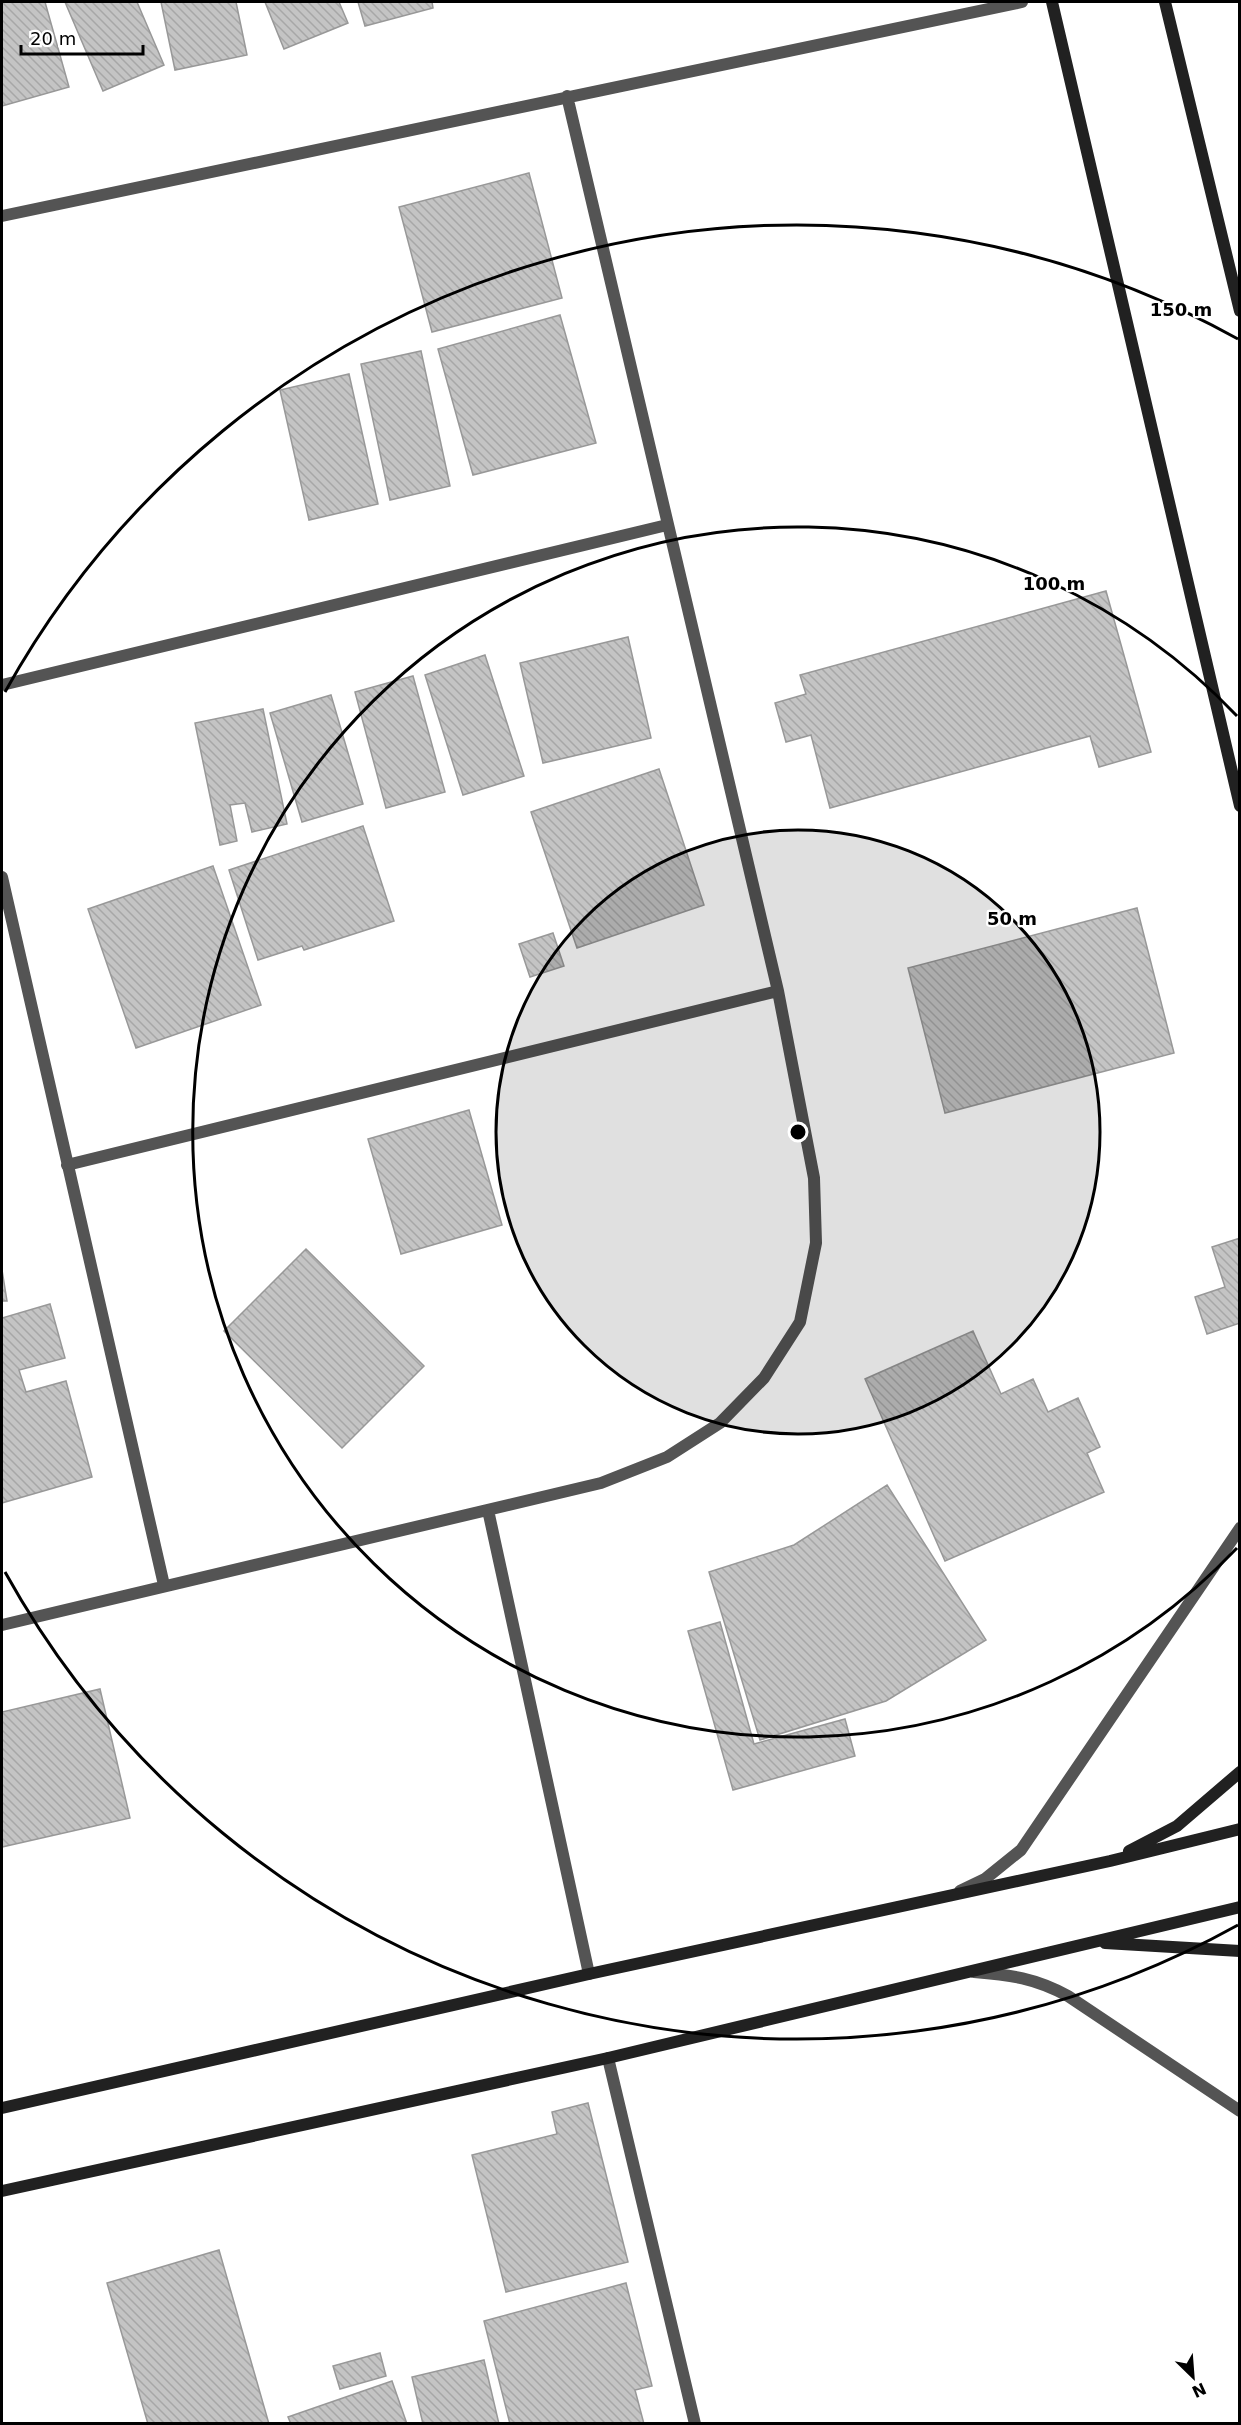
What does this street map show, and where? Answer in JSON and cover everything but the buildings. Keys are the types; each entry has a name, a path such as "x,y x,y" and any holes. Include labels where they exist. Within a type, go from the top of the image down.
{"street":[{"path":"2,216 1022,2"},
{"path":"1052,2 1239,806"},
{"path":"1165,2 1237,291 1239,311"},
{"path":"2,1625 601,1483 668,1457 727,1415 764,1378 800,1322 816,1243 813,1178 778,991 567,96"},
{"path":"2,685 667,525"},
{"path":"2,878 164,1585"},
{"path":"67,1165 778,991"},
{"path":"488,1510 589,1974"},
{"path":"949,1896 985,1879 1021,1850 1239,1528"},
{"path":"1110,1861 1177,1826 1227,1786 1239,1772"},
{"path":"2,2108 589,1974 1110,1861 1239,1829"},
{"path":"2,2191 608,2058 1239,1907"},
{"path":"1089,1942 1239,1951"},
{"path":"967,1971 1014,1975 1041,1982 1068,1995 1239,2111"},
{"path":"608,2058 695,2424"}]}
